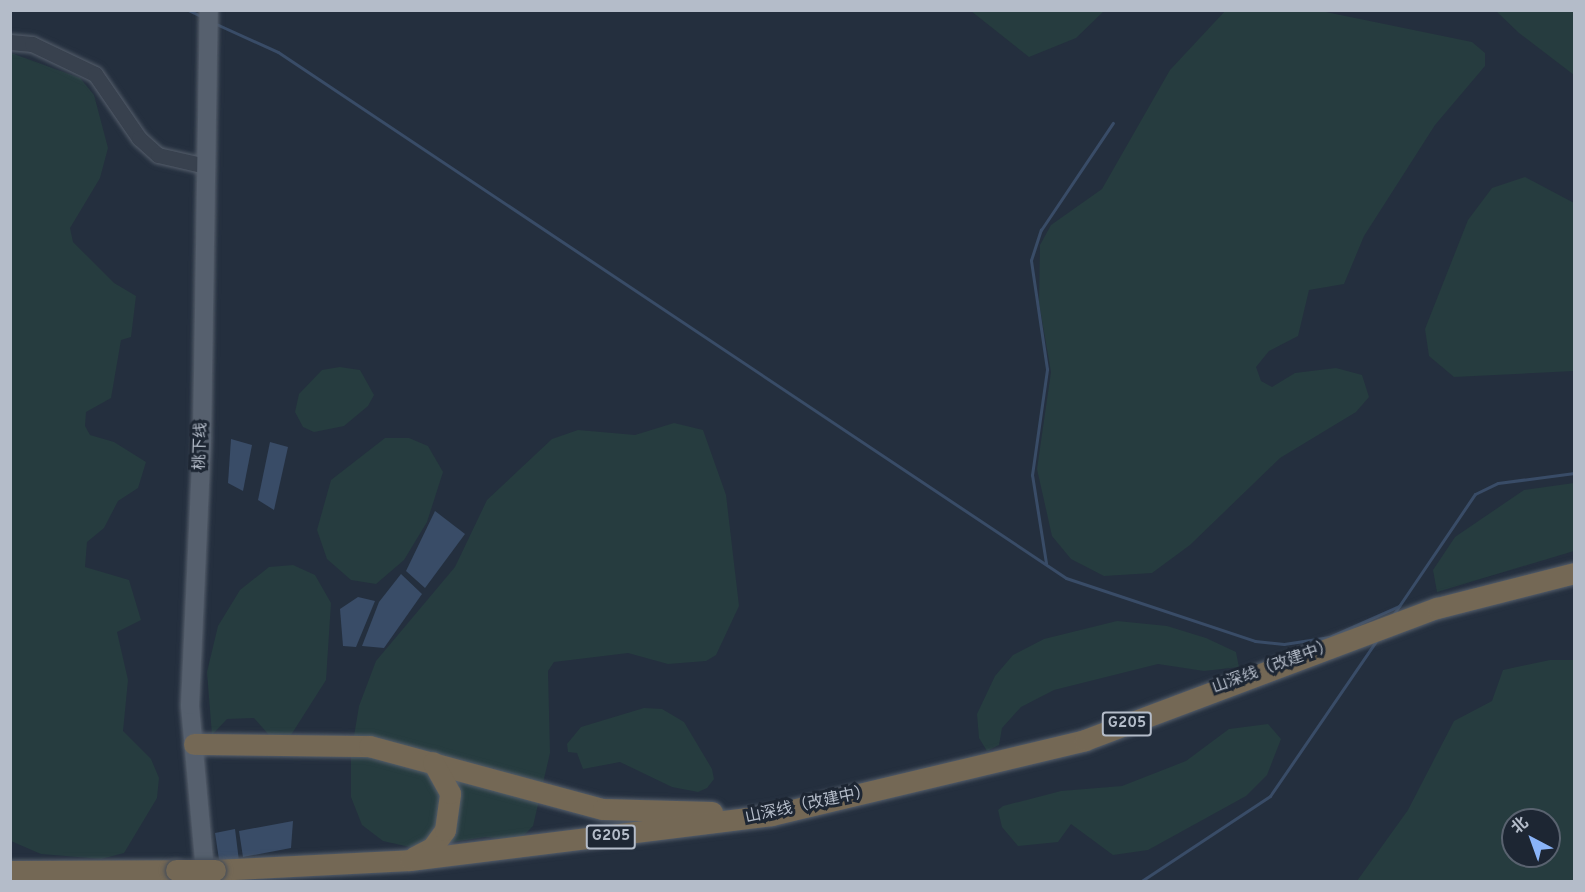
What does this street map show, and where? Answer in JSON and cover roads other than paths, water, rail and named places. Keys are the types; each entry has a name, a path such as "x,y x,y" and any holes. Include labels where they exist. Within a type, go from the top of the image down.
{"highway":[{"name":"山深线（改建中）","path":"10,871 363,864 410,860 661,832 857,795 1085,740 1257,672 1437,608 1575,573"},
{"path":"194,744 369,746 433,762 568,802 639,814 722,812 857,795"},
{"path":"410,860 432,848 445,830 450,793 433,762"}],"main road":[{"name":"桃下线","path":"206,882 190,705 209,10"}],"street":[{"path":"10,42 32,44 95,74 139,138 158,155 206,166"}],"water":[{"path":"231,439 252,445 243,491 228,483"},
{"path":"270,442 288,447 274,510 258,500"},
{"path":"435,511 465,534 425,588 406,571"},
{"path":"401,574 422,594 384,648 362,646 379,602"},
{"path":"358,597 375,601 356,647 343,646 340,609"},
{"path":"293,821 291,848 243,857 239,831"},
{"path":"235,829 239,861 220,866 215,833"}],"waterway":[{"path":"188,10 203,17"},
{"path":"214,23 278,52 1066,578 1255,641 1284,644 1329,637 1399,606"},
{"path":"1046,563 1032,475 1047,369 1031,260 1041,230 1113,123"},
{"path":"1393,615 1475,494 1498,483 1574,473"},
{"path":"1140,882 1270,796 1376,641"}]}
